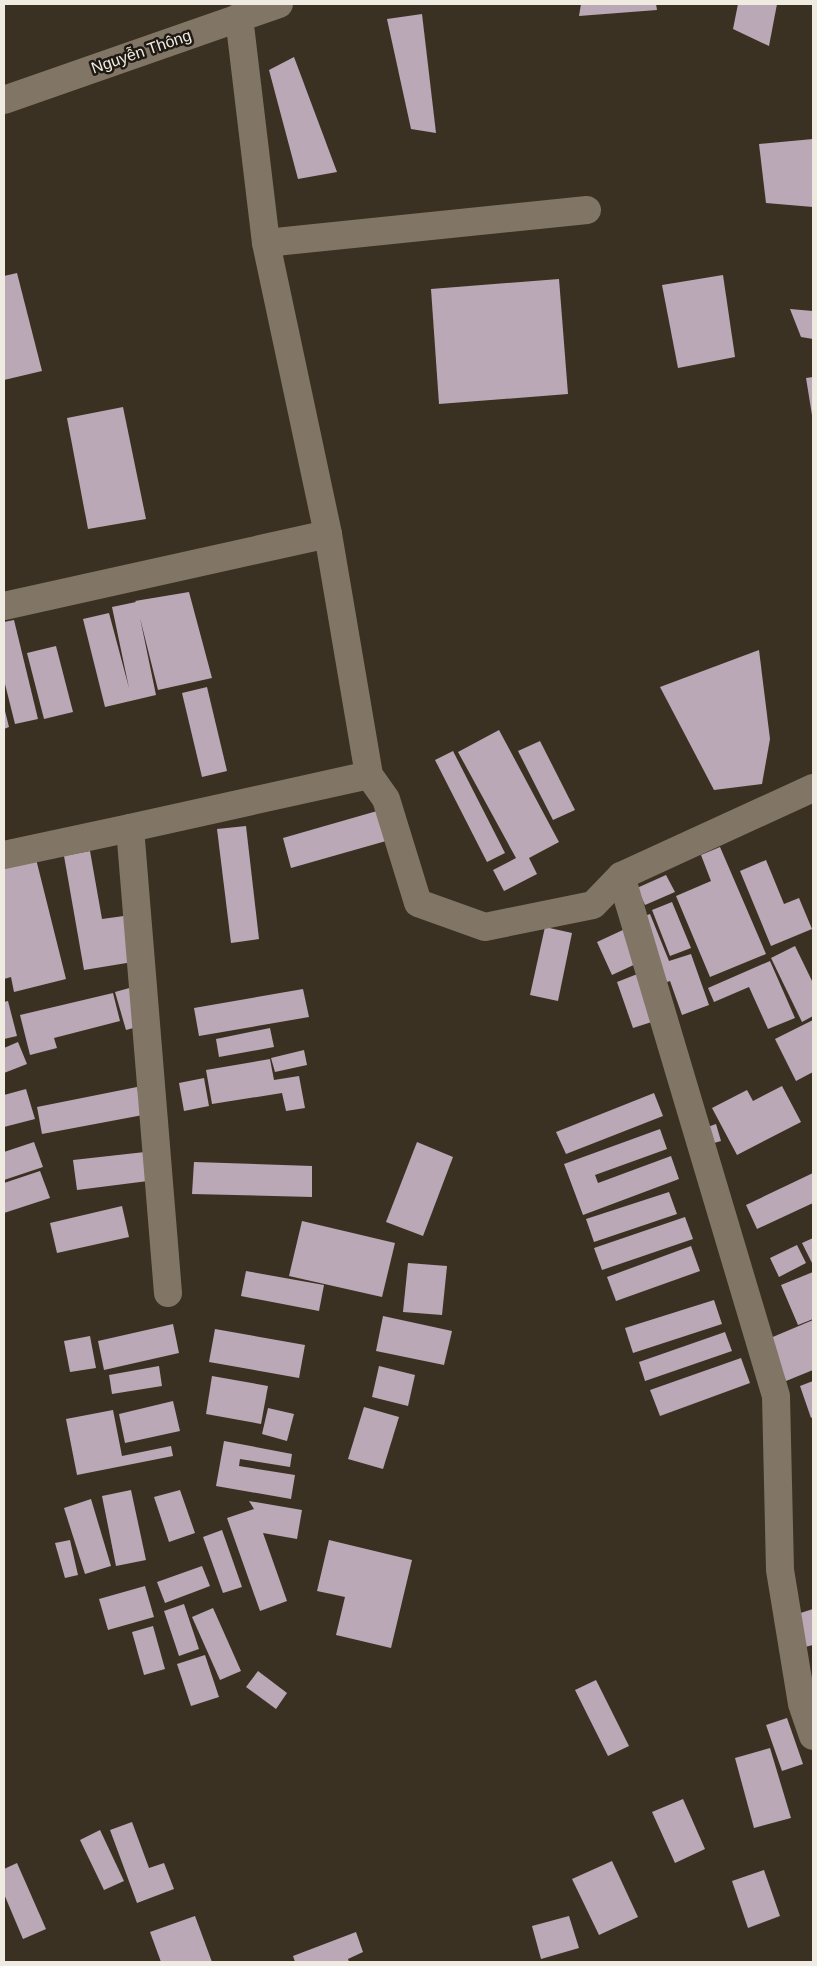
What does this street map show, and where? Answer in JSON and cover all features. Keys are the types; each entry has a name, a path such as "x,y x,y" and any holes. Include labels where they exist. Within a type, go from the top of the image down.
{"street":[{"name":"Nguyễn Thông","path":"4,100 279,4"},
{"path":"239,17 266,243 328,534 369,775 386,799 418,903 486,927 593,905 621,876 813,788"},
{"path":"266,243 587,210"},
{"path":"4,606 328,534"},
{"path":"4,854 369,775"},
{"path":"130,828 168,1293"},
{"path":"621,876 776,1396 780,1570 802,1704 813,1736"}],"building":[{"path":"581,4 656,4 657,10 579,16"},
{"path":"738,4 777,4 769,46 733,29"},
{"path":"422,14 436,133 411,129 387,19"},
{"path":"294,57 337,172 298,179 269,70"},
{"path":"813,139 813,207 766,203 759,144"},
{"path":"17,273 42,371 4,380 4,276"},
{"path":"723,275 735,357 678,368 662,285"},
{"path":"559,279 568,394 439,404 431,289"},
{"path":"790,309 813,311 813,339 801,337"},
{"path":"813,377 813,415 812,415 806,378"},
{"path":"123,407 146,519 88,529 67,418"},
{"path":"189,592 212,678 158,690 140,618 156,695 105,707 83,619 109,613 129,688 112,607"},
{"path":"14,620 38,719 15,724 4,680 4,622"},
{"path":"56,646 73,712 44,719 27,653"},
{"path":"759,650 770,739 762,784 714,790 660,687"},
{"path":"207,687 227,771 202,777 182,693"},
{"path":"4,707 9,727 4,729"},
{"path":"499,730 559,842 529,858 537,874 504,891 493,870 516,858 458,752"},
{"path":"540,741 575,810 553,820 518,751"},
{"path":"453,751 505,853 487,862 435,760"},
{"path":"377,811 386,841 291,868 283,838"},
{"path":"246,826 259,939 231,943 217,829"},
{"path":"720,847 766,954 710,977 676,896 711,881 701,855"},
{"path":"90,851 102,919 131,915 139,961 84,970 64,856"},
{"path":"35,855 66,979 14,992 11,977 4,979 4,862"},
{"path":"766,860 784,904 799,898 812,929 771,946 740,871"},
{"path":"666,875 675,892 645,905 637,888"},
{"path":"672,902 691,948 670,956 652,910"},
{"path":"650,914 669,961 691,954 709,1005 682,1015 670,981 667,982 642,917"},
{"path":"545,927 572,933 558,1001 530,995"},
{"path":"625,929 640,962 612,975 597,942"},
{"path":"795,946 813,983 813,1016 802,1022 771,958"},
{"path":"770,961 795,1018 768,1029 749,987 714,1002 708,988"},
{"path":"640,973 658,1020 633,1028 617,982"},
{"path":"133,987 144,1025 126,1030 115,992"},
{"path":"303,989 309,1017 199,1036 194,1008"},
{"path":"113,993 120,1021 54,1038 57,1048 30,1055 20,1015"},
{"path":"8,1001 17,1036 4,1039 4,1002"},
{"path":"813,1020 813,1072 796,1081 775,1039"},
{"path":"270,1028 274,1047 219,1057 216,1039"},
{"path":"18,1042 27,1064 4,1073 4,1048"},
{"path":"304,1050 307,1065 275,1072 271,1058"},
{"path":"270,1059 274,1080 299,1076 305,1108 286,1111 282,1093 212,1104 206,1070"},
{"path":"204,1078 209,1106 184,1111 179,1083"},
{"path":"782,1086 801,1122 737,1155 712,1108 747,1090 753,1101"},
{"path":"137,1087 143,1115 42,1134 37,1107"},
{"path":"26,1089 35,1119 4,1127 4,1095"},
{"path":"654,1093 663,1116 566,1154 556,1132"},
{"path":"716,1124 721,1141 707,1145 702,1129"},
{"path":"660,1129 667,1149 595,1175 598,1183 671,1156 679,1179 583,1215 564,1164"},
{"path":"34,1142 43,1167 4,1180 4,1152"},
{"path":"417,1142 453,1157 423,1236 386,1222"},
{"path":"145,1152 148,1181 77,1190 73,1160"},
{"path":"194,1162 312,1166 312,1197 192,1194"},
{"path":"40,1171 50,1198 4,1213 4,1183"},
{"path":"813,1173 813,1203 757,1229 746,1205"},
{"path":"669,1192 677,1214 594,1242 586,1219"},
{"path":"122,1206 129,1237 57,1253 50,1223"},
{"path":"685,1217 693,1239 602,1270 594,1248"},
{"path":"302,1221 395,1243 382,1297 289,1276"},
{"path":"813,1238 813,1265 802,1243"},
{"path":"797,1245 806,1263 779,1277 770,1258"},
{"path":"691,1246 700,1271 616,1301 607,1277"},
{"path":"408,1263 447,1266 442,1315 403,1312"},
{"path":"246,1271 324,1285 319,1311 241,1296"},
{"path":"813,1272 813,1319 798,1325 781,1285"},
{"path":"714,1300 722,1324 633,1353 625,1328"},
{"path":"383,1316 452,1331 444,1365 376,1351"},
{"path":"813,1320 813,1370 786,1381 768,1339"},
{"path":"173,1324 179,1353 104,1370 98,1341"},
{"path":"215,1329 305,1345 299,1378 209,1362"},
{"path":"725,1332 732,1351 645,1381 639,1362"},
{"path":"90,1336 96,1368 70,1372 64,1341"},
{"path":"741,1358 750,1383 660,1416 650,1390"},
{"path":"159,1366 162,1386 112,1394 109,1375"},
{"path":"379,1366 415,1375 408,1406 372,1397"},
{"path":"212,1376 268,1386 261,1424 206,1414"},
{"path":"813,1381 813,1417 811,1418 800,1386"},
{"path":"173,1401 180,1431 125,1443 119,1414"},
{"path":"364,1407 399,1417 383,1469 348,1459"},
{"path":"268,1408 294,1414 287,1441 262,1434"},
{"path":"113,1410 122,1456 171,1446 173,1456 77,1475 66,1419"},
{"path":"224,1441 292,1454 290,1467 240,1459 239,1466 295,1475 291,1499 216,1486"},
{"path":"131,1490 146,1560 116,1566 102,1496"},
{"path":"180,1490 195,1533 169,1542 154,1497"},
{"path":"91,1499 111,1566 85,1574 64,1508"},
{"path":"249,1501 302,1510 297,1539 263,1533 287,1601 260,1611 227,1518 254,1509"},
{"path":"222,1530 242,1587 223,1593 203,1537"},
{"path":"70,1540 78,1575 65,1578 55,1543"},
{"path":"329,1540 412,1560 391,1648 336,1635 345,1597 317,1591"},
{"path":"202,1566 210,1586 165,1603 157,1582"},
{"path":"145,1586 154,1617 108,1630 99,1599"},
{"path":"184,1604 199,1649 179,1656 164,1611"},
{"path":"213,1608 241,1671 220,1680 192,1617"},
{"path":"813,1609 813,1645 801,1648 791,1616"},
{"path":"153,1626 165,1669 144,1675 132,1632"},
{"path":"205,1655 219,1697 191,1706 177,1664"},
{"path":"258,1671 287,1693 276,1709 246,1687"},
{"path":"596,1680 629,1746 608,1756 575,1690"},
{"path":"787,1718 803,1764 782,1771 766,1725"},
{"path":"770,1748 791,1818 754,1828 735,1758"},
{"path":"683,1799 705,1849 675,1863 652,1812"},
{"path":"132,1822 149,1868 164,1863 174,1889 137,1903 110,1830"},
{"path":"100,1830 124,1881 104,1890 80,1840"},
{"path":"612,1861 638,1917 599,1935 572,1879"},
{"path":"17,1863 46,1929 23,1939 4,1894 4,1869"},
{"path":"764,1870 780,1916 748,1928 732,1881"},
{"path":"195,1916 212,1962 161,1962 150,1932"},
{"path":"569,1916 579,1948 541,1959 532,1926"},
{"path":"356,1932 363,1952 348,1959 349,1962 295,1962 293,1956"}]}
